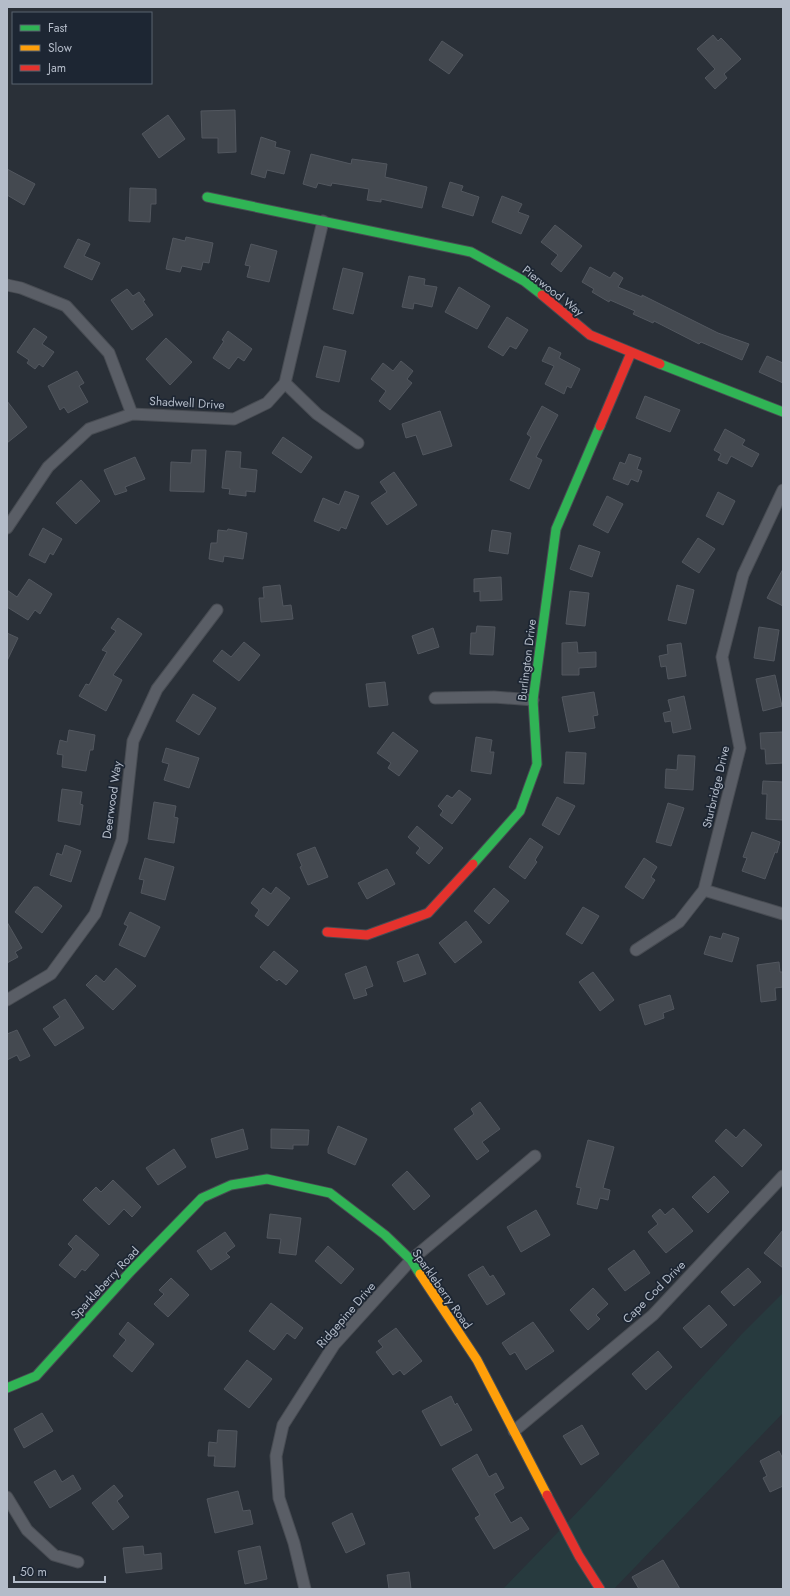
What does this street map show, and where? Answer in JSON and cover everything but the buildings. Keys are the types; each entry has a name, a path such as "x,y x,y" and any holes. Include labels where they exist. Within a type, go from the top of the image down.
{"street":[{"name":"Pierwood Way","path":"207,197 471,252 524,281 590,335 631,353 783,412"},
{"name":"Shadwell Drive","path":"7,528 48,467 89,429 132,414 234,419 267,403 285,383 323,221"},
{"path":"7,285 21,288 66,306 109,352 132,414"},
{"name":"Burlington Drive","path":"326,932 367,934 428,913 520,811 537,764 533,700 556,529 631,353"},
{"path":"285,383 317,414 358,443"},
{"name":"Sturbridge Drive","path":"636,950 679,922 704,890 740,748 722,657 743,575 783,490"},
{"name":"Deerwood Way","path":"7,1000 51,974 95,914 122,840 133,740 157,689 217,610"},
{"path":"435,698 494,697 533,700"},
{"path":"704,890 783,914"},
{"name":"Ridgepine Drive","path":"305,1589 294,1543 279,1498 276,1456 283,1425 334,1345 411,1260 536,1156"},
{"name":"Cape Cod Drive","path":"514,1431 653,1315 783,1176"},
{"name":"Sparkleberry Road","path":"7,1388 36,1376 130,1272 202,1198 231,1185 267,1179 330,1193 385,1235 411,1260 477,1360 579,1556 600,1589"},
{"path":"7,1497 27,1530 54,1555 78,1562"}],"green space":[{"path":"783,1293 783,1413 614,1589 503,1589 589,1500 741,1335"}],"traffic: fast":[{"path":"207,197 471,252 524,281 542,295"},
{"path":"660,364 783,412"},
{"path":"473,864 520,811 537,764 533,700 556,529 600,426"},
{"path":"7,1388 36,1376 130,1272 202,1198 231,1185 267,1179 330,1193 385,1235 411,1260 420,1274"}],"traffic: slow":[{"path":"420,1274 477,1360 547,1495"}],"traffic: jam":[{"path":"542,295 590,335 660,364"},
{"path":"600,426 631,353"},
{"path":"327,932 367,935 428,913 473,864"},
{"path":"547,1495 579,1556 600,1589"}]}
